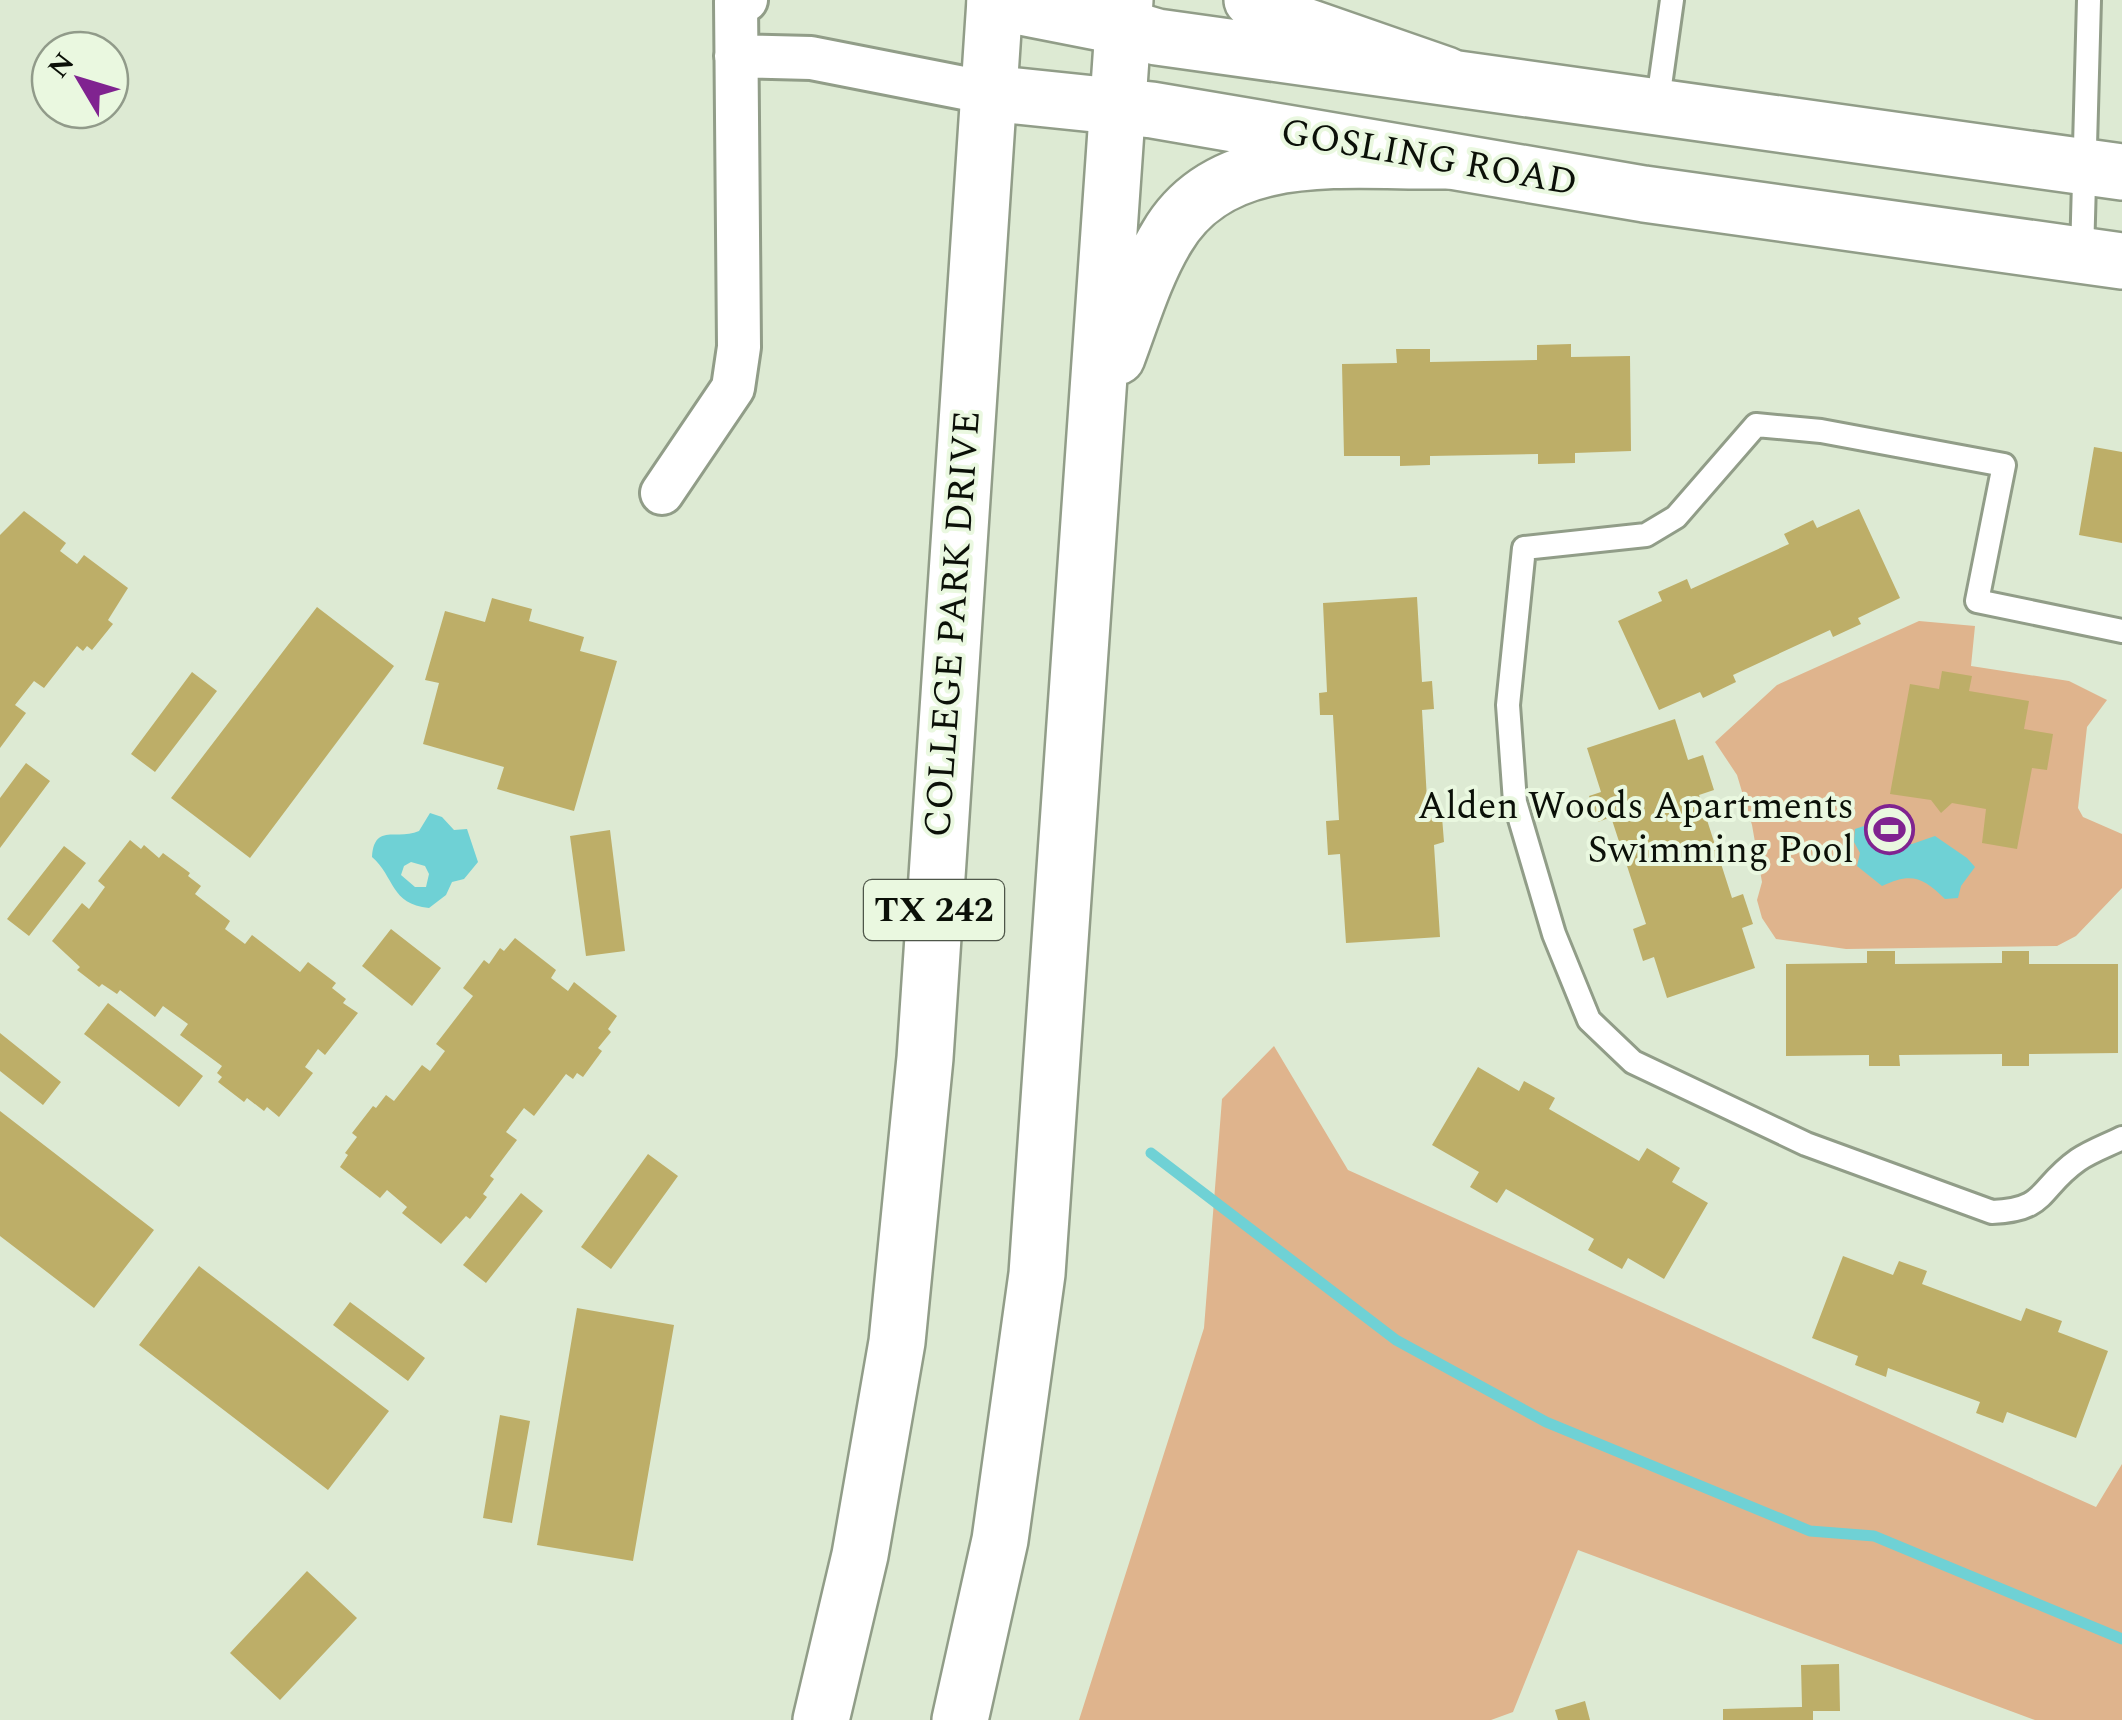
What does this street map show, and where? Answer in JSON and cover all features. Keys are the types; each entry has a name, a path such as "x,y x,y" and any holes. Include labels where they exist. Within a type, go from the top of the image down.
{"main road":[{"path":"1252,0 1282,18 1446,76"},
{"name":"GOSLING ROAD","path":"991,1 1124,14 1157,37 2103,169"},
{"name":"COLLEGE PARK DRIVE","path":"821,1720 860,1555 897,1342 926,1038 989,93 991,1"},
{"path":"960,1720 1000,1540 1036,1274 1124,14"},
{"name":"GOSLING ROAD","path":"989,93 1118,106 1644,194 2102,258"},
{"path":"1097,406 1167,236 1192,204 1234,178 1284,163 1448,162"}],"street":[{"path":"662,493 733,388 739,347 739,1"},
{"name":"GOSLING ROAD","path":"736,56 811,58 989,93"}],"lane":[{"path":"1657,107 1672,0"},
{"path":"2089,0 2103,169 2102,258"},
{"path":"2122,631 1977,602 2004,465 1821,431 1756,425 1676,517 1646,536 1524,548 1508,705 1515,802 1554,934 1589,1020 1633,1062 1806,1144 1992,1212 2019,1211 2042,1200 2055,1179 2081,1158 2122,1138"}],"shaded area":[{"path":"1919,621 1975,626 1971,666 2069,681 2107,700 2087,727 2078,808 2083,817 2122,834 2122,888 2076,936 2057,946 1846,949 1776,939 1762,918 1757,900 1762,882 1752,825 1737,775 1715,742 1777,685"},
{"path":"1274,1046 1348,1170 2096,1507 2122,1464 2122,1720 2035,1720 1578,1550 1513,1712 1491,1720 1079,1720 1204,1328 1222,1099"}],"water":[{"path":"430,813 442,817 454,830 467,829 478,862 464,879 452,882 446,895 429,908 400,895 372,857 382,836 419,831","holes":["411,862 425,866 429,874 426,887 415,887 401,875 404,866"]},
{"path":"1867,825 1895,841 1912,844 1935,836 1967,858 1975,867 1961,886 1958,898 1945,899 1916,879 1901,879 1882,886 1857,866 1860,853 1854,842 1855,829"}],"building":[{"path":"1571,344 1571,357 1630,356 1631,451 1575,453 1575,463 1538,464 1538,454 1430,456 1430,465 1400,466 1400,456 1344,456 1342,364 1397,363 1396,349 1430,349 1430,362 1537,360 1537,345"},
{"path":"2094,447 2122,452 2122,543 2079,535"},
{"path":"1859,509 1900,598 1858,618 1861,624 1833,637 1830,630 1733,675 1736,682 1703,698 1700,692 1659,710 1618,621 1662,601 1658,592 1687,579 1691,589 1789,544 1784,534 1813,520 1817,528"},
{"path":"24,511 66,543 60,551 77,564 84,555 128,588 108,620 113,624 92,650 87,646 83,651 77,646 44,688 34,681 15,705 26,713 0,748 0,535"},
{"path":"1417,597 1422,682 1432,681 1434,709 1422,710 1428,818 1442,817 1444,842 1434,845 1440,937 1346,943 1340,854 1328,855 1326,821 1339,820 1333,715 1320,715 1319,693 1327,692 1323,603"},
{"path":"492,598 532,609 529,621 584,637 580,651 617,661 574,811 497,789 504,767 423,744 439,683 425,680 445,611 485,622"},
{"path":"317,607 394,666 250,858 171,798"},
{"path":"1942,671 1972,676 1969,691 2029,701 2024,729 2053,734 2047,770 2032,768 2017,849 1982,843 1986,809 1952,803 1941,813 1931,800 1890,794 1910,684 1939,689"},
{"path":"192,672 217,691 155,772 131,754"},
{"path":"1675,719 1688,760 1703,755 1714,790 1699,795 1732,898 1743,894 1753,924 1742,928 1755,968 1667,998 1654,957 1643,961 1633,929 1646,924 1611,817 1598,822 1589,796 1601,792 1587,748"},
{"path":"26,763 50,781 0,848 0,798"},
{"path":"610,830 625,951 586,956 570,836"},
{"path":"130,840 141,849 144,845 159,858 163,853 190,873 188,876 201,886 195,894 230,921 225,929 245,944 252,935 300,972 308,962 336,983 332,988 346,999 343,1003 358,1013 325,1055 318,1049 305,1067 313,1073 279,1117 247,1098 244,1102 218,1082 222,1077 217,1073 222,1066 180,1035 188,1024 163,1006 155,1017 120,990 117,994 102,984 99,987 77,970 80,967 52,941 82,903 89,909 105,887 98,881"},
{"path":"64,846 86,863 29,936 7,919"},
{"path":"391,929 441,968 412,1006 362,966"},
{"path":"515,938 556,970 551,978 568,991 574,982 617,1016 608,1029 611,1032 598,1048 602,1051 583,1077 577,1073 573,1079 566,1074 534,1116 524,1108 506,1132 517,1140 490,1176 494,1179 483,1194 487,1197 470,1219 466,1216 441,1244 402,1213 407,1207 387,1190 380,1198 340,1167 357,1137 352,1133 373,1106 376,1108 386,1095 394,1101 422,1065 430,1071 445,1051 436,1044 473,996 463,988 484,960 489,964 500,948 504,951"},
{"path":"1867,951 1895,951 1895,964 2002,963 2002,951 2029,951 2029,964 2118,964 2118,1053 2029,1054 2029,1066 2002,1066 2002,1054 1899,1055 1900,1066 1869,1066 1869,1055 1786,1056 1786,964 1867,963"},
{"path":"108,1003 203,1076 179,1107 84,1034"},
{"path":"0,1033 61,1082 43,1105 0,1071"},
{"path":"1478,1067 1519,1091 1524,1081 1555,1098 1549,1109 1639,1161 1647,1148 1680,1168 1672,1182 1708,1203 1664,1279 1628,1258 1622,1269 1588,1250 1594,1239 1506,1189 1497,1203 1470,1187 1479,1172 1432,1145"},
{"path":"0,1111 154,1230 94,1308 0,1236"},
{"path":"648,1154 678,1176 611,1269 581,1247"},
{"path":"521,1193 543,1211 486,1283 463,1265"},
{"path":"1843,1256 1893,1275 1899,1261 1927,1271 1922,1284 2021,1321 2026,1308 2062,1321 2058,1332 2108,1351 2076,1438 2007,1412 2003,1423 1976,1413 1980,1402 1888,1368 1886,1377 1855,1365 1858,1356 1812,1338"},
{"path":"199,1266 389,1411 328,1490 139,1345"},
{"path":"350,1302 425,1358 408,1381 333,1325"},
{"path":"577,1308 674,1325 633,1561 537,1545"},
{"path":"500,1415 530,1421 512,1523 483,1518"},
{"path":"307,1571 357,1618 280,1700 230,1653"},
{"path":"1839,1664 1840,1711 1813,1711 1813,1720 1723,1720 1723,1709 1802,1707 1801,1665"},
{"path":"1585,1701 1590,1720 1558,1720 1555,1710"}],"waterway":[{"path":"1151,1153 1396,1340 1546,1422 1810,1531 1874,1536 2122,1639"}],"place":[{"name":"Alden Woods Apartments Swimming Pool","path":"1889,829"}]}
